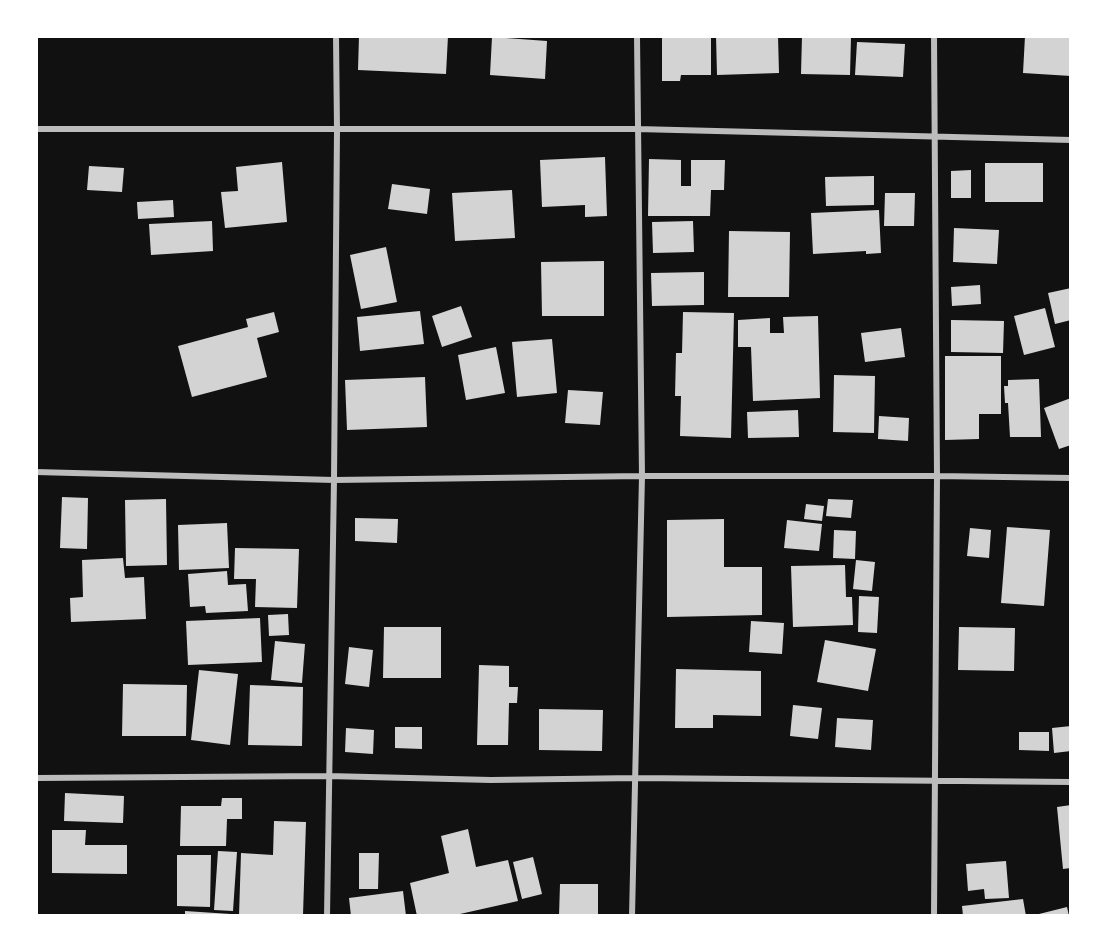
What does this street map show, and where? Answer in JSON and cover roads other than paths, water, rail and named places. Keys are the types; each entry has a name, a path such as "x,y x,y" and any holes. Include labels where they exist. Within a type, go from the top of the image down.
{"street":[{"path":"327,916 334,480 336,36"},
{"path":"633,916 642,476 637,36"},
{"path":"934,36 937,476 934,916"},
{"path":"36,129 637,129 1071,140"},
{"path":"36,472 334,480 642,476 1071,478"},
{"path":"36,778 328,776 491,780 636,778 1071,782"}]}
